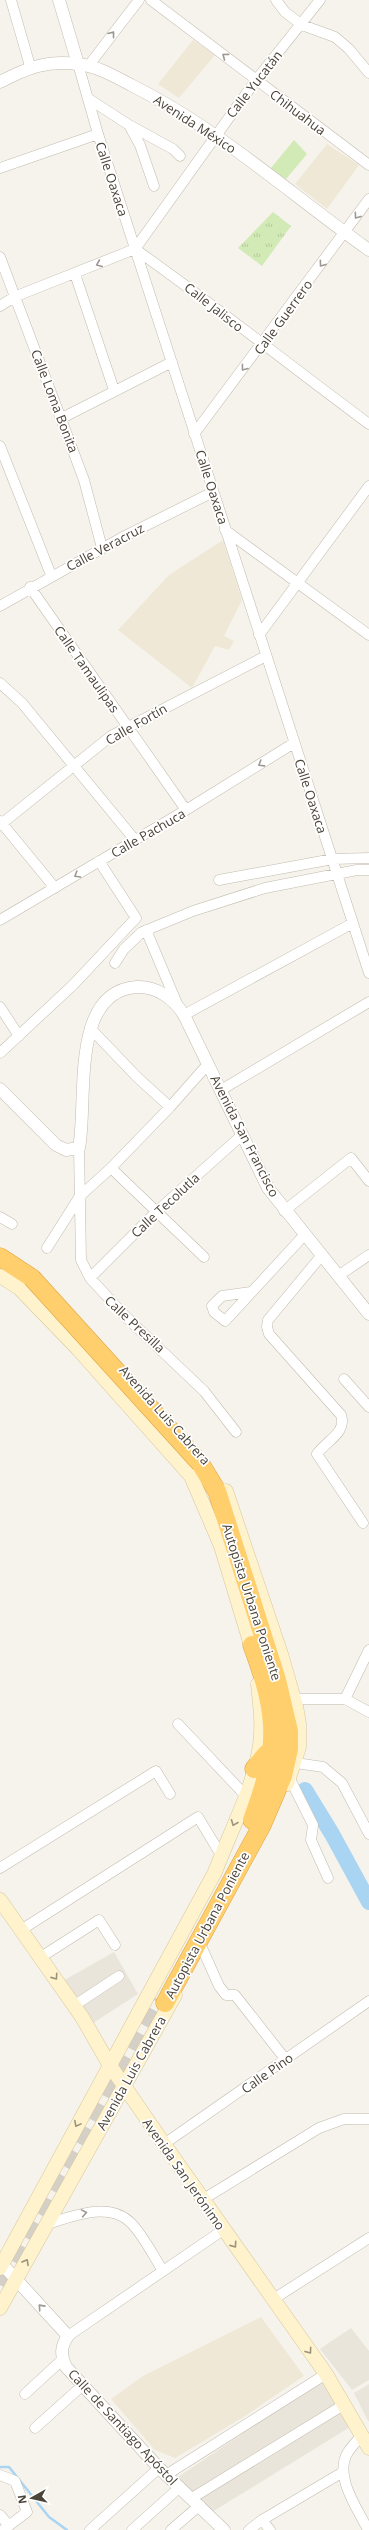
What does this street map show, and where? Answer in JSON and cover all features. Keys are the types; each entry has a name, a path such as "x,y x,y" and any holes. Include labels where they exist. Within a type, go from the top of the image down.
{"highway":[{"name":"Autopista Urbana Poniente","path":"0,1257 32,1278 196,1467 209,1495 219,1511 283,1701 289,1743 287,1778 262,1825 160,2001 251,1822 267,1794 276,1772 280,1736 270,1682 219,1511"},
{"name":"Autopista Urbana Poniente","path":"0,1270 24,1286 42,1303 196,1467"},
{"path":"219,1511 237,1531 261,1607 271,1623"},
{"path":"219,1511 221,1546"},
{"path":"252,1645 266,1684 274,1733 269,1768 253,1795"},
{"path":"251,1822 253,1795 266,1754 266,1722 262,1688 256,1670"},
{"path":"287,1778 299,1724"},
{"path":"254,1769 266,1754"}],"main road":[{"name":"Avenida Luis Cabrera","path":"0,1253 10,1257 31,1271 58,1297 203,1455 224,1486 237,1531"},
{"name":"Avenida Luis Cabrera","path":"0,1276 19,1288 44,1314 185,1466 197,1485 221,1546 252,1645 262,1724 260,1745 254,1769 253,1795 221,1855 215,1872 1,2265"},
{"path":"44,1314 53,1307 58,1297"},
{"name":"Avenida Luis Cabrera","path":"0,2308 248,1865 287,1778 296,1763 299,1747 299,1724 294,1699 271,1623"},
{"name":"Avenida San Jerónimo","path":"0,1900 74,2006 124,2086 202,2200 326,2374 345,2404 369,2448"},
{"path":"132,2024 141,2032 153,2035"},
{"path":"96,2090 107,2094 114,2104"}],"street":[{"path":"11,0 30,66"},
{"name":"Calle Oaxaca","path":"59,0 83,64 89,99 98,134 294,743 338,873 369,973"},
{"path":"83,64 139,0"},
{"name":"Chihuahua","path":"151,0 369,165"},
{"path":"276,0 285,12 302,25 335,37 349,49 369,73"},
{"name":"Calle Yucatán","path":"135,249 256,80 302,25 320,0"},
{"name":"Avenida México","path":"0,82 30,66 56,62 83,64 164,101 216,135 369,250"},
{"path":"89,99 129,125 173,149 180,156"},
{"path":"129,125 140,145 154,186"},
{"path":"0,168 98,134"},
{"name":"Calle Guerrero","path":"194,434 262,345 369,199"},
{"path":"0,306 14,296 75,274 135,249"},
{"name":"Calle Jalisco","path":"135,249 199,294 262,345 369,424"},
{"name":"Calle Loma Bonita","path":"0,257 62,418 84,480 102,548"},
{"path":"75,274 114,390"},
{"path":"62,418 114,390 172,362"},
{"path":"0,446 51,575"},
{"path":"259,635 369,486"},
{"name":"Calle Veracruz","path":"0,606 51,575 213,492"},
{"path":"225,530 299,582 369,635"},
{"name":"Calle Tamaulipas","path":"30,587 186,810"},
{"name":"Calle Fortín","path":"1,823 127,726 266,656"},
{"path":"0,683 22,703 75,765 135,840"},
{"name":"Calle Pachuca","path":"0,920 186,810 294,743"},
{"path":"1,823 55,888"},
{"path":"219,880 333,859 369,858"},
{"path":"0,1053 73,985 136,918 99,861"},
{"path":"116,963 124,949 146,930 230,898 265,888 338,873 369,870"},
{"path":"181,1011 353,923"},
{"name":"Avenida San Francisco","path":"146,930 181,1011 268,1188 284,1211 305,1234 338,1276 367,1308"},
{"name":"Avenida San Francisco","path":"79,1148 90,1028 103,1002 128,988 146,987 163,993 181,1011"},
{"path":"220,1090 369,1002"},
{"path":"0,1007 19,1036"},
{"path":"90,1028 138,1078 170,1107"},
{"path":"47,1248 80,1196 111,1168 170,1107 208,1064"},
{"path":"0,1090 56,1145 66,1150 79,1148"},
{"name":"Calle Tecolutla","path":"90,1278 156,1212 242,1135"},
{"name":"Calle Presilla","path":"79,1148 81,1260 90,1278 125,1316 204,1390 236,1432"},
{"path":"284,1211 351,1158 369,1181"},
{"path":"111,1168 204,1257"},
{"path":"0,1217 12,1224"},
{"path":"251,1292 305,1234"},
{"path":"322,1255 268,1320 266,1327 269,1334 341,1415 344,1423 341,1430 317,1454 363,1523"},
{"path":"338,1276 369,1255"},
{"path":"344,1379 369,1407"},
{"path":"345,1699 369,1650"},
{"path":"294,1699 345,1699 369,1712"},
{"path":"178,1724 253,1795"},
{"path":"296,1763 323,1767 342,1783 369,1834"},
{"path":"0,1868 156,1771 170,1794"},
{"path":"287,1778 313,1825 311,1840 328,1878"},
{"path":"22,1930 198,1817 221,1855"},
{"path":"41,1957 99,1920 115,1945"},
{"path":"202,1948 219,1986 226,1995 236,1995 286,2060"},
{"path":"74,2006 119,1976"},
{"name":"Calle Pino","path":"164,2144 286,2060 369,2000"},
{"path":"202,2200 319,2128 344,2119 369,2119"},
{"path":"46,2224 85,2212 111,2212 130,2221 163,2271"},
{"path":"1,2265 68,2336 223,2230"},
{"path":"272,2300 369,2238"},
{"name":"Calle de Santiago Apóstol","path":"68,2336 63,2342 63,2359 66,2367 163,2472 224,2530"},
{"path":"25,2394 63,2359"},
{"path":"90,2530 163,2472 326,2374"},
{"path":"36,2428 83,2385"},
{"path":"171,2530 196,2502 345,2404"},
{"path":"362,2435 347,2453 343,2472 348,2488 368,2530"},
{"path":"249,2530 262,2520 343,2472"},
{"path":"0,2475 15,2481 27,2512 6,2528 0,2516"},
{"path":"132,2530 180,2487"},
{"path":"262,2520 270,2530"}],"shaded area":[{"path":"193,40 215,55 179,98 158,84"},
{"path":"327,144 359,165 327,209 295,184"},
{"path":"223,540 242,600 224,636 234,641 229,650 215,646 192,688 118,630 169,575"},
{"path":"114,1952 138,1994 90,2025 61,1982"},
{"path":"261,2317 304,2376 242,2418 175,2458 155,2450 111,2399 143,2376"},
{"path":"351,2328 369,2351 369,2380 352,2390 320,2349"},
{"path":"322,2380 350,2427 212,2512 175,2479"},
{"path":"369,2384 369,2421 368,2421 354,2393"}],"green space":[{"path":"294,140 307,154 286,179 271,168"},
{"path":"273,212 291,226 262,266 238,248"}],"waterway":[{"path":"305,1790 332,1834 369,1902"},
{"path":"0,2467 9,2467 49,2517 67,2530"}],"tunnel":[{"path":"0,2285 155,1998"}]}
